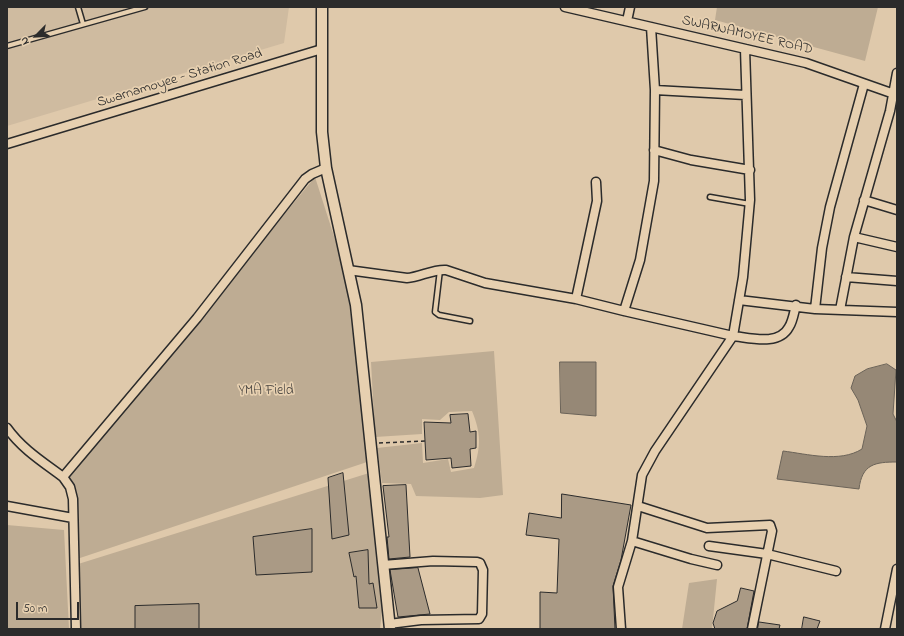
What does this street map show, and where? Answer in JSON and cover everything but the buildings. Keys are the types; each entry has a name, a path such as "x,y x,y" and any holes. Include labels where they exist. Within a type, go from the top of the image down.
{"street":[{"path":"322,7 322,132 326,168 356,305 389,626 479,619 482,607 483,570 480,563 433,561 383,565"},
{"name":"SWARNAMOYEE ROAD","path":"564,7 806,63 895,95"},
{"path":"627,21 630,7"},
{"path":"624,311 640,260 654,181 655,90 651,27"},
{"name":"Swarnamoyee - Station Road","path":"7,144 46,134 322,49"},
{"path":"620,629 618,587 632,541 638,506 639,487 646,466 733,336 743,277 750,204 750,170 745,95 745,49"},
{"path":"840,310 854,237 895,95 897,73"},
{"path":"815,309 822,248 829,214 864,84"},
{"path":"655,90 745,95"},
{"path":"654,150 691,160 750,170"},
{"path":"63,477 197,318 305,179 326,168"},
{"path":"576,299 597,201 596,182"},
{"path":"864,200 897,210"},
{"path":"854,237 897,247"},
{"path":"348,270 407,278 440,270 454,272 485,283 576,299 733,336 762,339 773,339 780,336 790,326 796,306"},
{"path":"846,278 897,281"},
{"path":"739,300 815,309 897,312"},
{"path":"7,428 17,441 63,477 72,493 76,629"},
{"path":"7,506 73,518"},
{"path":"638,506 707,528 770,525 772,531 752,629"},
{"path":"632,541 717,566"},
{"path":"709,546 767,554 836,571"},
{"path":"885,629 897,570"}],"lane":[{"path":"78,7 83,24"},
{"path":"7,46 145,7"},
{"path":"710,197 750,204"},
{"path":"440,270 435,312 439,315 470,321"}],"path":[{"path":"371,444 425,440"}],"shaded area":[{"path":"7,7 289,7 284,43 7,126"},
{"path":"560,362 596,362 596,416 561,413"},
{"path":"887,364 896,370 893,414 897,422 897,462 882,463 871,466 863,474 859,489 777,479 783,451 834,457 844,456 862,449 867,426 858,400 851,388 855,376 867,369"}],"green space":[{"path":"717,7 878,7 865,61 715,20"},
{"name":"YMA Field","path":"315,177 356,305 373,460 74,560 73,499 63,477"},
{"path":"494,351 503,495 480,498 416,496 411,484 382,483 377,448 422,443 423,463 448,459 451,472 474,468 478,453 479,440 477,426 472,411 449,412 440,420 422,419 422,434 375,437 371,362"},
{"path":"369,473 382,611 380,629 78,629 75,565"},
{"path":"7,525 64,530 69,629 7,629"},
{"path":"717,579 712,629 682,629 689,583"}]}
